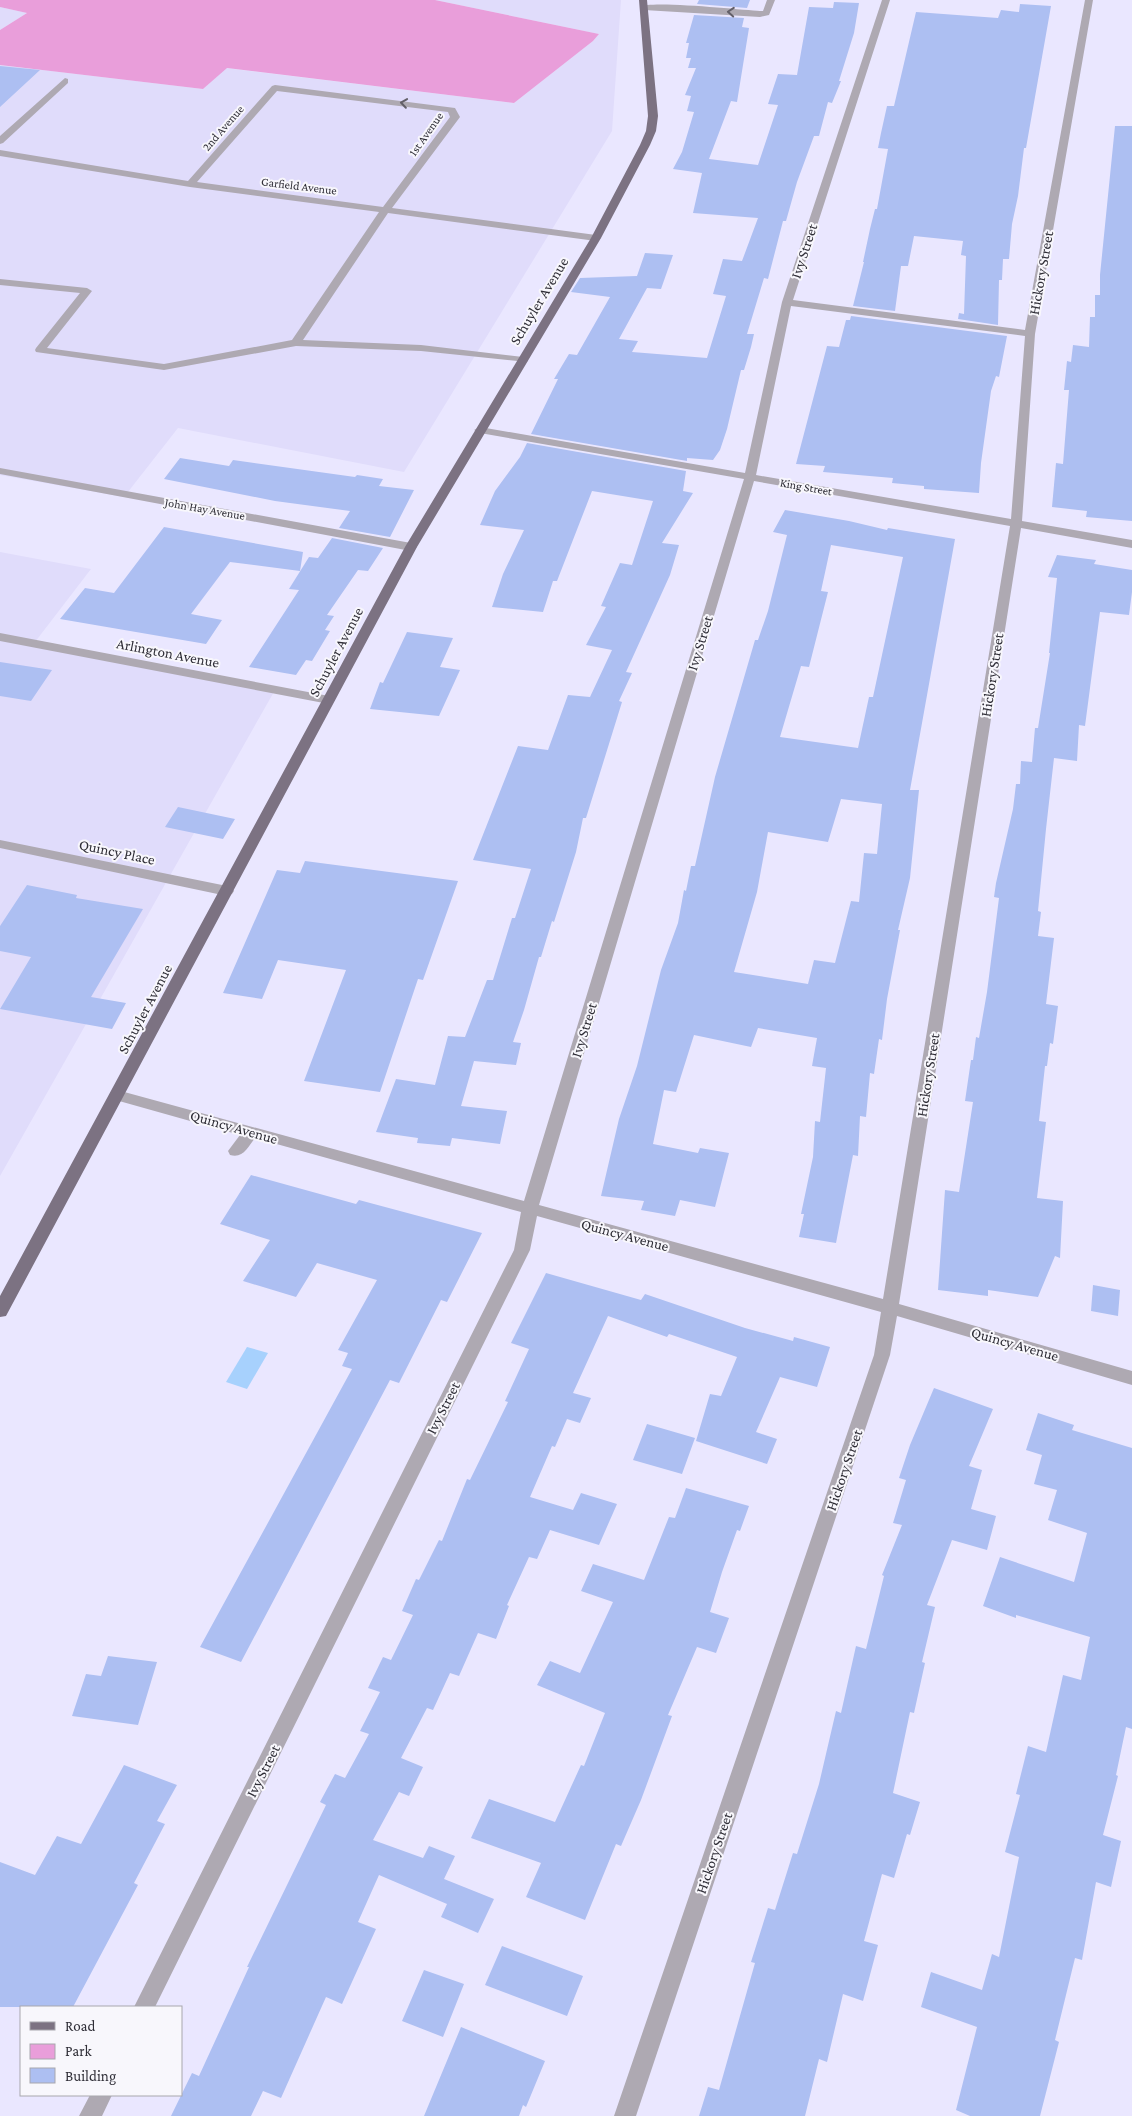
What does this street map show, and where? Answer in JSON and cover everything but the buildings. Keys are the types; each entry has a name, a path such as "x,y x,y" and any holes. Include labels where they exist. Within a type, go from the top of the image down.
{"main road":[{"name":"Schuyler Avenue","path":"0,1311 411,547 596,238 651,131 653,116 644,4"}],"street":[{"path":"644,4 760,14 766,13 771,0"},
{"name":"Ivy Street","path":"144,2006 522,1250 530,1210 750,476 787,302 886,0"},
{"name":"Hickory Street","path":"625,2116 882,1355 1016,524 1030,334 1088,0"},
{"path":"0,141 65,81"},
{"name":"1st Avenue","path":"275,88 452,110 455,117 386,209 296,342"},
{"name":"2nd Avenue","path":"190,184 275,88"},
{"name":"Garfield Avenue","path":"0,154 190,184 596,238"},
{"path":"0,282 87,291 40,350 164,367 296,342 421,348 523,360"},
{"path":"787,302 1030,334"},
{"name":"King Street","path":"480,430 1132,544"},
{"name":"John Hay Avenue","path":"0,471 411,547"},
{"name":"Arlington Avenue","path":"0,637 329,700"},
{"name":"Quincy Place","path":"0,844 227,891"},
{"name":"Quincy Avenue","path":"117,1095 891,1308 1132,1378"},
{"path":"236,1151 250,1132"},
{"path":"90,2116 100,2096"}],"shaded area":[{"path":"435,0 621,0 612,131 404,472 178,428 124,497 0,475 0,65 203,89 226,68 514,103 593,41 599,34"},
{"path":"0,7 27,13 0,30"},
{"path":"0,552 91,569 35,642 275,690 0,1176"}],"green space":[{"path":"0,0 435,0 599,34 593,41 514,103 227,68 203,89 0,65 0,30 27,13 0,7"}],"water":[{"path":"247,1347 268,1353 247,1389 226,1382"}]}
